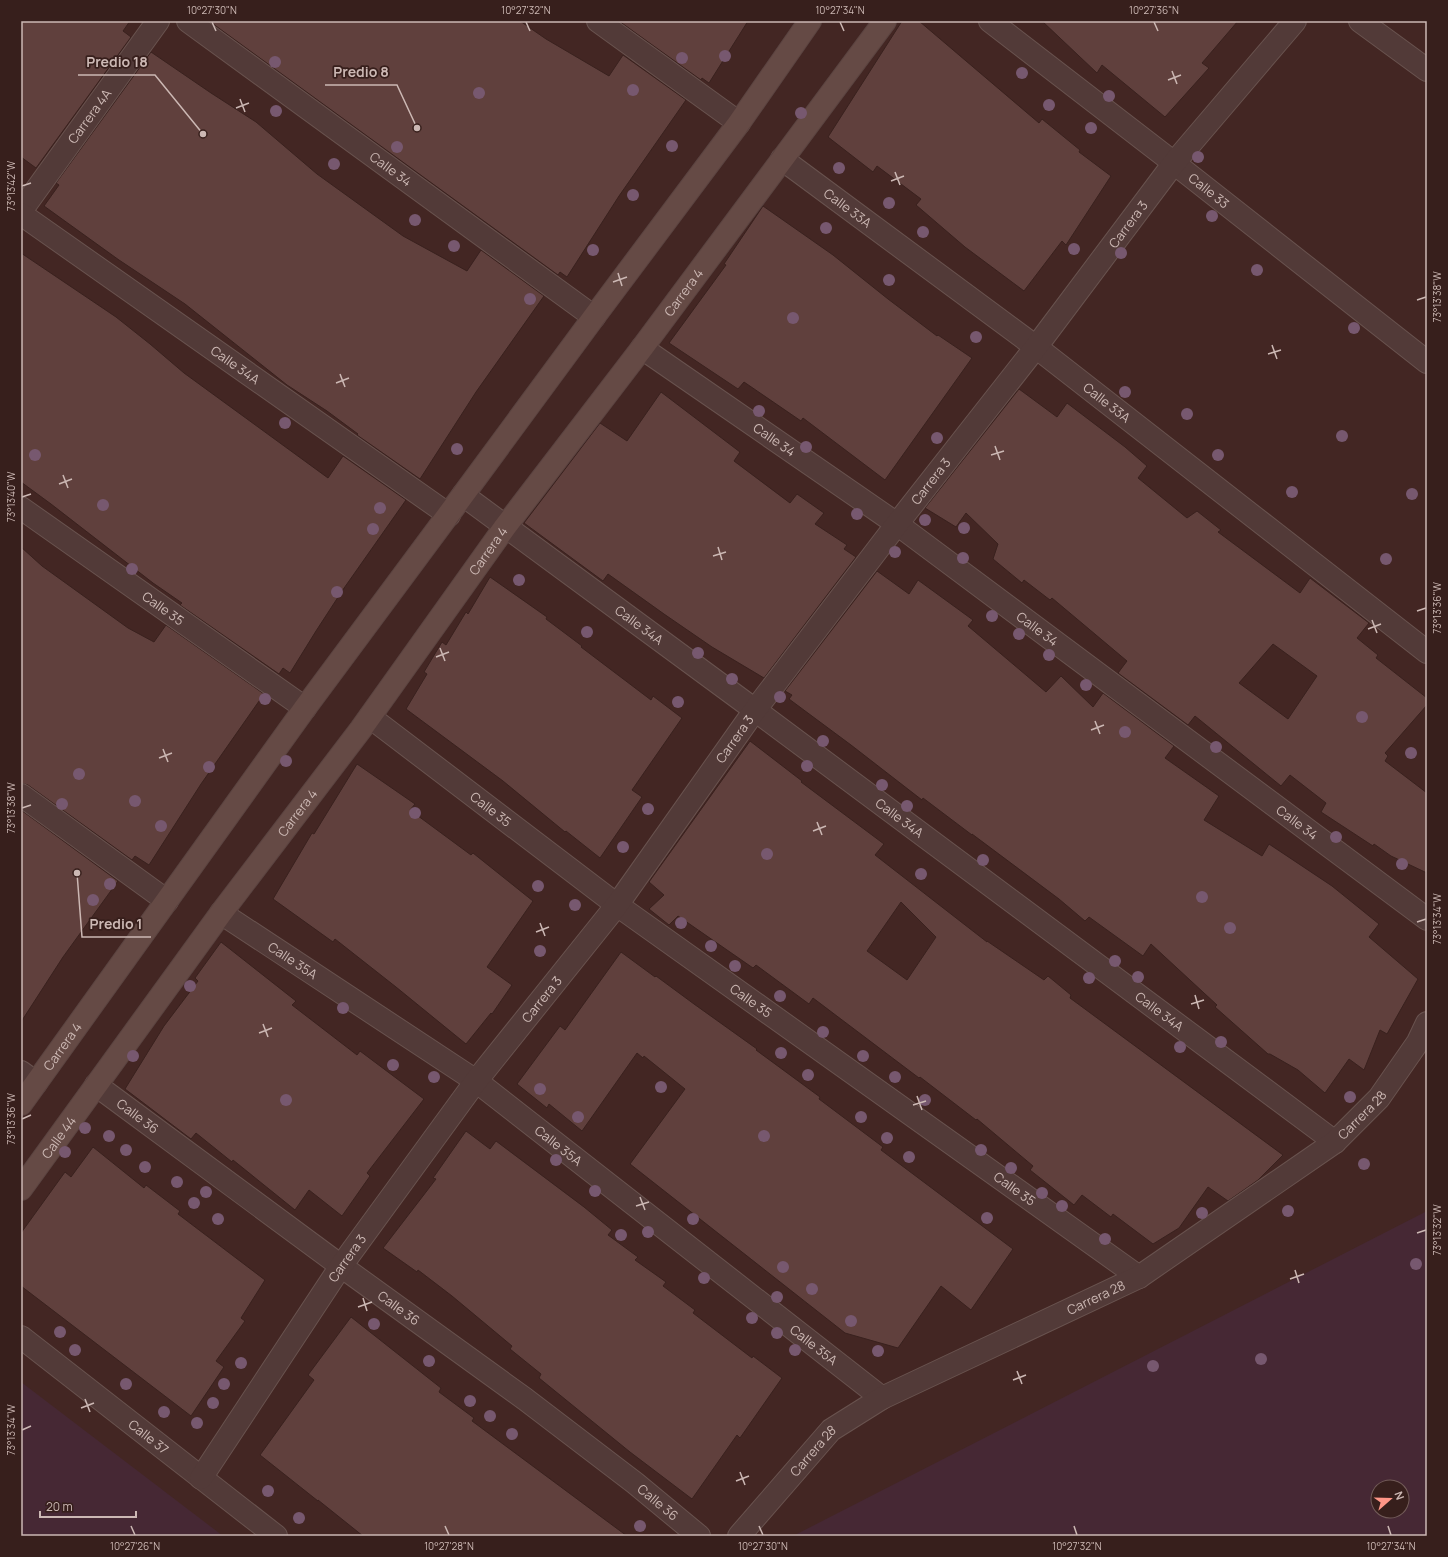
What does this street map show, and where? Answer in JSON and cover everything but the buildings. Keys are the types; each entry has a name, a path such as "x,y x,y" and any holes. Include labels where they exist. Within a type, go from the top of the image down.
{"main road":[{"name":"Carrera 4","path":"29,1077 167,901 304,708 739,123 810,21"},
{"name":"Carrera 4","path":"96,1085 221,913 370,716 505,527 642,348 885,21"},
{"path":"21,1104 29,1077"},
{"name":"Calle 44","path":"21,1189 96,1085"}],"street":[{"name":"Carrera 4A","path":"21,211 28,187 158,21"},
{"name":"Calle 34","path":"188,21 594,317"},
{"path":"598,21 739,123"},
{"name":"Calle 33","path":"990,21 1174,163 1427,362"},
{"name":"Carrera 3","path":"201,1478 341,1266 476,1081 616,905 755,710 897,524 1036,347 1174,163 1295,21"},
{"path":"1360,21 1427,70"},
{"name":"Calle 33A","path":"782,159 1036,347 1427,652"},
{"name":"Calle 34A","path":"21,214 449,515"},
{"name":"Calle 34","path":"642,348 897,524 1427,919"},
{"name":"Calle 34A","path":"463,495 755,710 1335,1142"},
{"name":"Calle 35","path":"21,508 304,708"},
{"name":"Calle 35","path":"370,716 616,905 1139,1277"},
{"path":"21,794 167,901"},
{"name":"Calle 35A","path":"221,913 476,1081 882,1398"},
{"name":"Carrera 28","path":"739,1536 831,1430 882,1398 1139,1277 1335,1142 1379,1098 1418,1042 1427,1023"},
{"name":"Calle 36","path":"96,1085 341,1266 532,1403 635,1483 699,1536"},
{"name":"Calle 37","path":"21,1337 276,1536"}],"shaded area":[{"path":"1427,1211 1427,1536 793,1536"},
{"path":"21,1382 223,1536 21,1536"}],"place":[{"name":"Predio 8","path":"417,128"},
{"name":"Predio 18","path":"203,134"},
{"name":"Predio 1","path":"77,873"}]}
